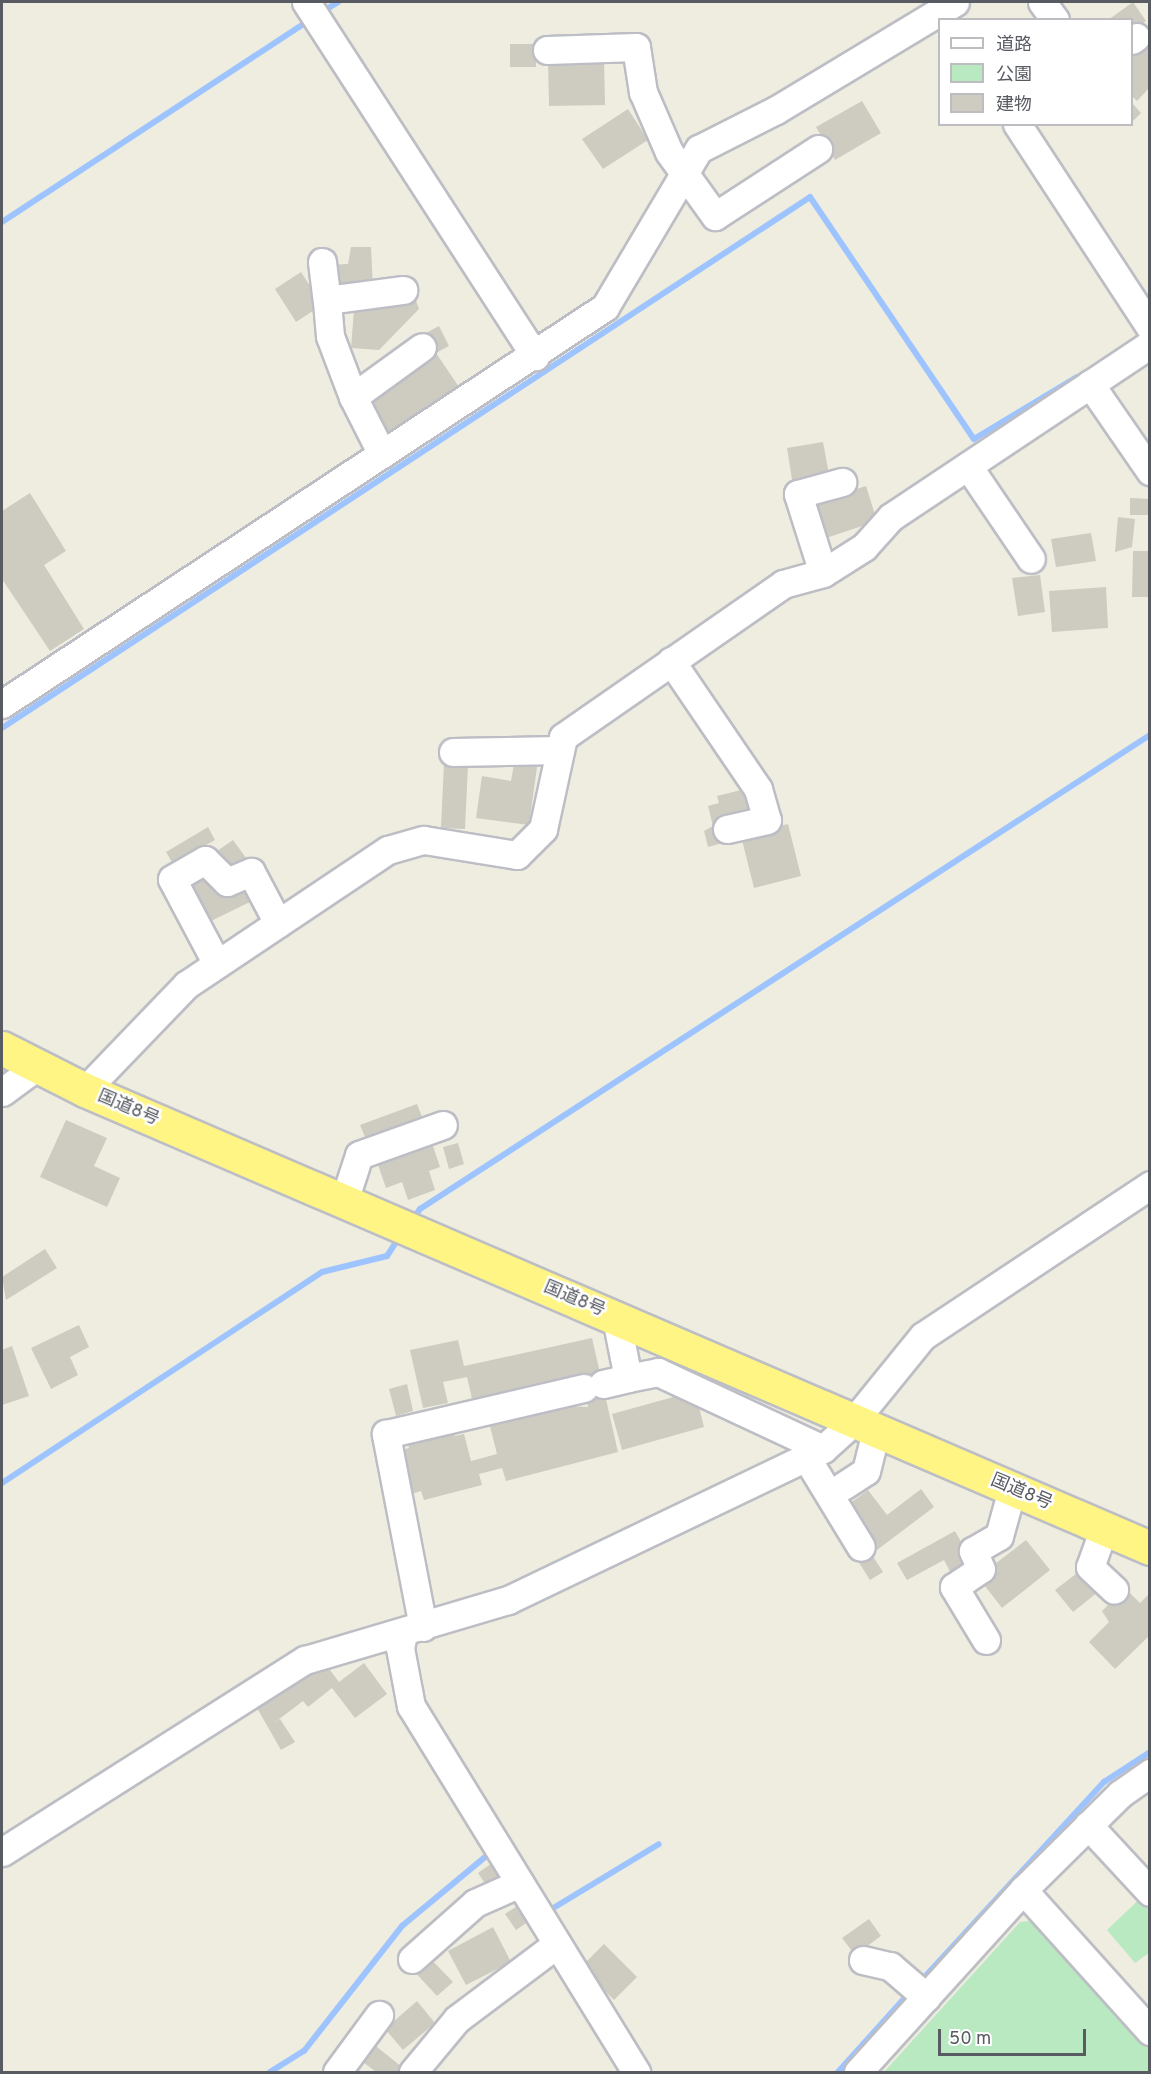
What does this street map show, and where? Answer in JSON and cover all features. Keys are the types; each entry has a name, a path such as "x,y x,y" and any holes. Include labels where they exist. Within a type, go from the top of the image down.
{"highway":[{"name":"国道8号","path":"2,1048 85,1090 1149,1548"}],"street":[{"path":"306,2 535,356"},
{"path":"1042,2 1054,18"},
{"path":"2,704 535,356 605,307 683,171 699,149 776,110 946,8"},
{"path":"547,50 636,47 643,92 683,171 715,216 818,149"},
{"path":"1018,126 1149,327"},
{"path":"322,262 330,336 353,397 382,454"},
{"path":"327,300 403,290"},
{"path":"85,1090 186,985 388,850 424,840 518,855 543,829 563,737 783,584 823,573 864,547 891,517 1149,344"},
{"path":"353,397 422,347"},
{"path":"1090,384 1149,471"},
{"path":"968,466 1031,559"},
{"path":"823,573 798,494 842,482"},
{"path":"671,661 758,789 767,820 727,829"},
{"path":"453,752 560,750"},
{"path":"217,964 172,879 205,860 227,882 250,872 278,923"},
{"path":"2,1092 36,1067"},
{"path":"344,1201 359,1155 443,1125"},
{"path":"2,1852 305,1660 413,1630 508,1600 814,1453 864,1426 923,1336 1149,1185"},
{"path":"616,1318 628,1378"},
{"path":"636,2073 411,1706 400,1648 413,1630 386,1434 658,1372 814,1453 861,1547"},
{"path":"843,1486 866,1471 864,1426"},
{"path":"986,1640 954,1587 981,1569 973,1551 999,1536 1012,1490"},
{"path":"1104,1528 1090,1567 1114,1589"},
{"path":"858,2073 1023,1890 1088,1826 1149,1773"},
{"path":"1088,1826 1149,1892"},
{"path":"412,1959 476,1903 520,1883"},
{"path":"1023,1890 1149,2031"},
{"path":"413,2073 457,2019 557,1944"},
{"path":"863,1960 890,1966 926,1997"},
{"path":"337,2073 379,2015"}],"green space":[{"path":"1148,1891 1149,1953 1135,1963 1107,1930"},
{"path":"1035,1920 1149,2048 1149,2072 884,2072 1020,1922"}],"building":[{"path":"1133,2 1146,21 1133,30 1133,18 1111,18"},
{"path":"1150,26 1150,87 1137,101 1133,97 1133,45"},
{"path":"510,44 536,44 536,67 510,67"},
{"path":"604,59 605,105 549,106 548,60"},
{"path":"862,101 881,133 835,160 816,127"},
{"path":"1133,104 1141,113 1133,121"},
{"path":"628,109 648,140 603,169 582,139"},
{"path":"351,247 371,247 373,290 330,292 329,265 348,264"},
{"path":"301,272 322,305 296,322 275,289"},
{"path":"414,295 419,309 379,350 351,348 354,310"},
{"path":"439,326 449,346 436,353 426,333"},
{"path":"436,353 459,387 389,433 366,400"},
{"path":"823,442 830,480 793,486 787,448"},
{"path":"866,486 877,521 826,538 814,503"},
{"path":"30,493 66,551 44,565 84,629 50,651 2,579 2,511"},
{"path":"1130,498 1150,499 1150,515 1130,515"},
{"path":"1118,517 1135,519 1132,547 1115,552"},
{"path":"1091,533 1096,561 1056,567 1051,539"},
{"path":"1133,551 1150,551 1150,597 1132,597"},
{"path":"1040,575 1045,612 1018,616 1012,578"},
{"path":"1106,587 1108,628 1052,632 1049,591"},
{"path":"444,763 468,764 465,829 441,828"},
{"path":"514,764 537,767 529,825 476,818 482,776 511,781"},
{"path":"753,787 759,816 719,825 723,843 708,847 704,831 713,826 708,806 719,803 717,796"},
{"path":"788,824 801,876 754,888 741,836"},
{"path":"208,827 215,840 173,864 166,852"},
{"path":"233,840 249,862 225,878 210,856"},
{"path":"216,868 247,881 256,899 209,922 189,882"},
{"path":"417,1104 424,1122 368,1144 360,1125"},
{"path":"66,1120 107,1138 94,1166 120,1178 107,1207 40,1177"},
{"path":"432,1143 440,1167 429,1171 435,1190 408,1200 402,1182 386,1188 377,1162"},
{"path":"458,1143 464,1164 449,1169 443,1147"},
{"path":"45,1249 57,1268 6,1300 2,1277"},
{"path":"79,1325 89,1347 70,1357 78,1375 51,1389 31,1348"},
{"path":"592,1338 618,1452 506,1481 502,1468 479,1474 482,1485 424,1500 421,1491 405,1496 395,1452 409,1448 406,1437 452,1425 455,1436 464,1434 471,1461 497,1454 490,1426 567,1406 588,1407 582,1379 473,1403 467,1377 443,1382 448,1403 423,1408 410,1350 458,1340 464,1366"},
{"path":"12,1346 29,1396 2,1405 2,1350"},
{"path":"407,1384 413,1411 396,1416 389,1389"},
{"path":"695,1391 704,1427 622,1450 612,1414"},
{"path":"921,1489 934,1507 877,1550 845,1507 868,1490 887,1515"},
{"path":"955,1531 976,1569 955,1581 944,1560 907,1580 897,1563"},
{"path":"1026,1540 1050,1570 1002,1608 978,1577"},
{"path":"869,1550 883,1572 870,1580 856,1558"},
{"path":"1081,1570 1098,1592 1073,1612 1055,1590"},
{"path":"1125,1588 1140,1603 1150,1593 1150,1635 1115,1669 1089,1642 1109,1622 1102,1611"},
{"path":"364,1663 387,1694 355,1718 332,1688 308,1707 303,1701 274,1723 280,1719 295,1742 281,1750 257,1708 311,1664 330,1670 339,1682"},
{"path":"495,1861 506,1875 488,1888 478,1873"},
{"path":"522,1903 532,1919 516,1930 505,1914"},
{"path":"869,1919 881,1936 855,1955 842,1938"},
{"path":"493,1927 511,1962 466,1985 448,1951"},
{"path":"604,1944 637,1977 614,2000 581,1967"},
{"path":"426,1954 453,1982 437,1996 411,1968"},
{"path":"417,2001 435,2023 403,2050 385,2029"},
{"path":"372,2043 402,2067 398,2072 376,2072 359,2059"}],"waterway":[{"path":"320,13 338,2"},
{"path":"2,222 309,20"},
{"path":"2,728 810,197 974,439 1077,377"},
{"path":"411,1221 420,1209 1150,735"},
{"path":"2,1483 322,1272 387,1256 400,1236"},
{"path":"920,1982 1104,1782 1150,1752"},
{"path":"550,1910 659,1844"},
{"path":"270,2072 304,2051 402,1926 491,1852"},
{"path":"838,2072 911,1991"}]}
